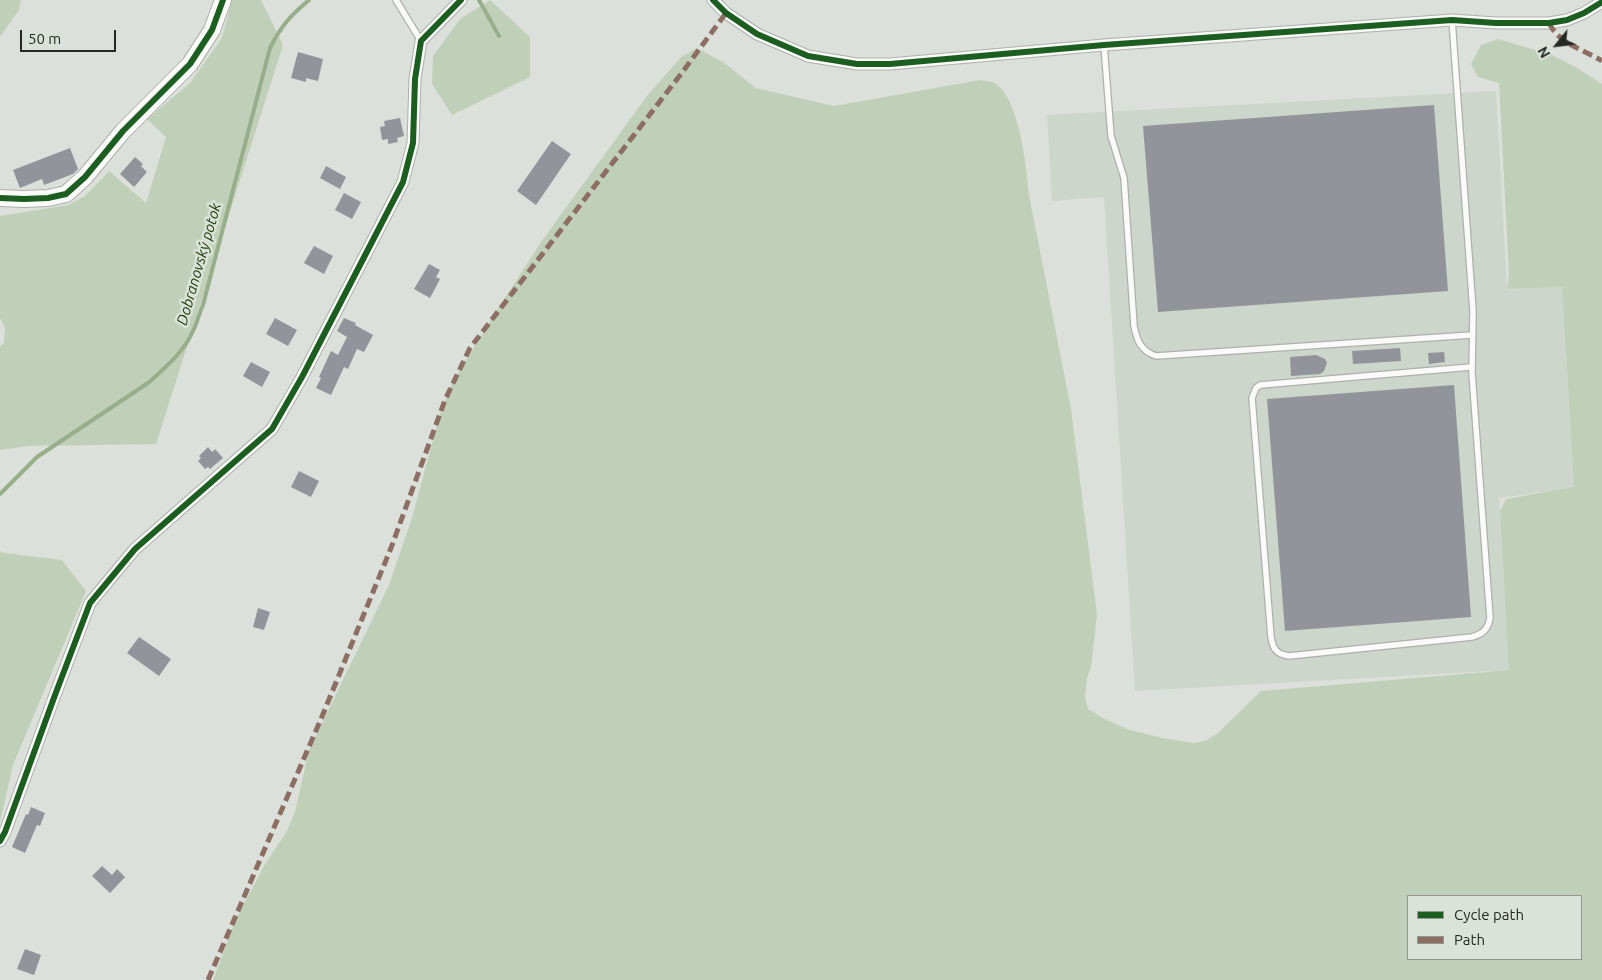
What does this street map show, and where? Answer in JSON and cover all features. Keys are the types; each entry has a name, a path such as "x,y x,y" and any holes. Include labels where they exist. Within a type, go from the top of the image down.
{"street":[{"path":"0,198 48,198 66,194 85,177 123,131 190,64 212,30 223,0"},
{"path":"0,841 90,603 135,549 272,429 302,377 404,182 413,143 415,79 421,41 461,0"},
{"path":"713,0 726,13 765,38 808,56 857,64 890,64 1104,45 1452,20 1496,23 1549,23 1567,20 1584,13 1602,2"}],"lane":[{"path":"396,0 421,41"},
{"path":"1452,20 1473,311 1471,367 1490,618 1488,626 1479,635 1472,637 1289,656 1276,652 1273,648 1271,636 1252,398 1256,388 1260,385 1471,367"},
{"path":"1104,45 1111,136 1124,178 1134,326 1137,340 1145,350 1156,356 1472,335"}],"shaded area":[{"path":"1496,91 1507,289 1562,287 1574,488 1499,498 1510,670 1135,691 1104,197 1052,201 1047,115"}],"green space":[{"path":"0,0 21,0 19,10 0,37"},
{"path":"232,0 261,0 283,45 156,444 28,446 0,450 0,346 4,343 5,328 0,318 0,216 68,205 85,196 109,171 146,203 166,137 147,119 190,83 222,38"},
{"path":"490,0 530,37 530,77 452,115 432,84 433,56 460,19"},
{"path":"1498,39 1552,55 1602,84 1602,980 213,980 236,919 265,864 287,831 295,812 309,750 389,585 412,518 440,414 451,385 541,242 647,96 681,57 697,48 723,62 756,88 834,106 980,80 992,82 1001,89 1009,100 1024,151 1029,195 1071,409 1097,615 1091,667 1087,678 1085,697 1088,709 1127,729 1162,738 1194,743 1205,741 1217,734 1261,691 1509,670 1500,511 1506,499 1574,487 1562,287 1507,289 1509,275 1499,83 1478,77 1471,64 1481,45"},
{"path":"0,551 62,560 86,591 13,765 0,822"}],"building":[{"path":"298,52 323,59 318,81 306,78 306,82 291,78"},
{"path":"1434,105 1448,291 1158,312 1143,126"},
{"path":"400,118 404,136 397,138 398,142 388,144 388,139 382,140 380,127 385,126 384,121"},
{"path":"552,141 571,154 536,205 517,191"},
{"path":"70,148 78,169 73,174 44,185 42,179 20,188 13,170"},
{"path":"135,157 143,164 141,166 147,172 134,187 120,174"},
{"path":"326,166 346,177 340,189 320,178"},
{"path":"344,193 361,202 352,219 335,210"},
{"path":"314,246 333,256 324,274 304,263"},
{"path":"429,264 440,270 436,277 440,279 430,298 414,289"},
{"path":"275,318 297,330 288,346 266,334"},
{"path":"344,318 356,323 355,325 373,335 364,352 357,349 348,369 344,367 331,395 316,388 331,351 338,355 347,337 337,331"},
{"path":"1400,348 1401,361 1353,364 1352,351"},
{"path":"1444,352 1445,362 1429,364 1428,353"},
{"path":"1316,355 1325,359 1327,363 1324,371 1320,374 1291,376 1290,357"},
{"path":"251,362 270,372 262,387 243,376"},
{"path":"1454,385 1471,617 1285,631 1267,399"},
{"path":"208,447 212,452 215,449 223,458 210,469 208,467 205,469 198,461 201,458 199,456"},
{"path":"299,471 319,481 311,497 291,487"},
{"path":"258,608 270,612 264,630 253,627"},
{"path":"139,637 171,659 159,676 127,653"},
{"path":"31,807 45,813 40,826 37,825 25,853 12,847 26,814 28,815"},
{"path":"102,866 112,875 117,869 125,877 110,893 92,876"},
{"path":"25,949 41,955 34,975 17,969"}],"waterway":[{"name":"Dobranovský potok","path":"0,494 37,457 148,383 185,346 203,305 270,48 286,22 309,0"},
{"path":"479,0 499,36"}],"marked path":[{"path":"208,980 321,719 391,548 445,400 470,348 726,13"},
{"path":"1549,23 1553,30 1565,41 1602,61"}],"cycle path":[{"path":"0,198 48,198 66,194 85,177 123,131 190,64 212,30 223,0"},
{"path":"0,841 90,603 135,549 272,429 302,377 403,182 413,143 415,79 421,41 461,0"},
{"path":"713,0 726,13 757,34 808,56 857,64 890,64 1104,45 1452,20 1496,23 1549,23 1567,20 1584,13 1602,2"}]}
